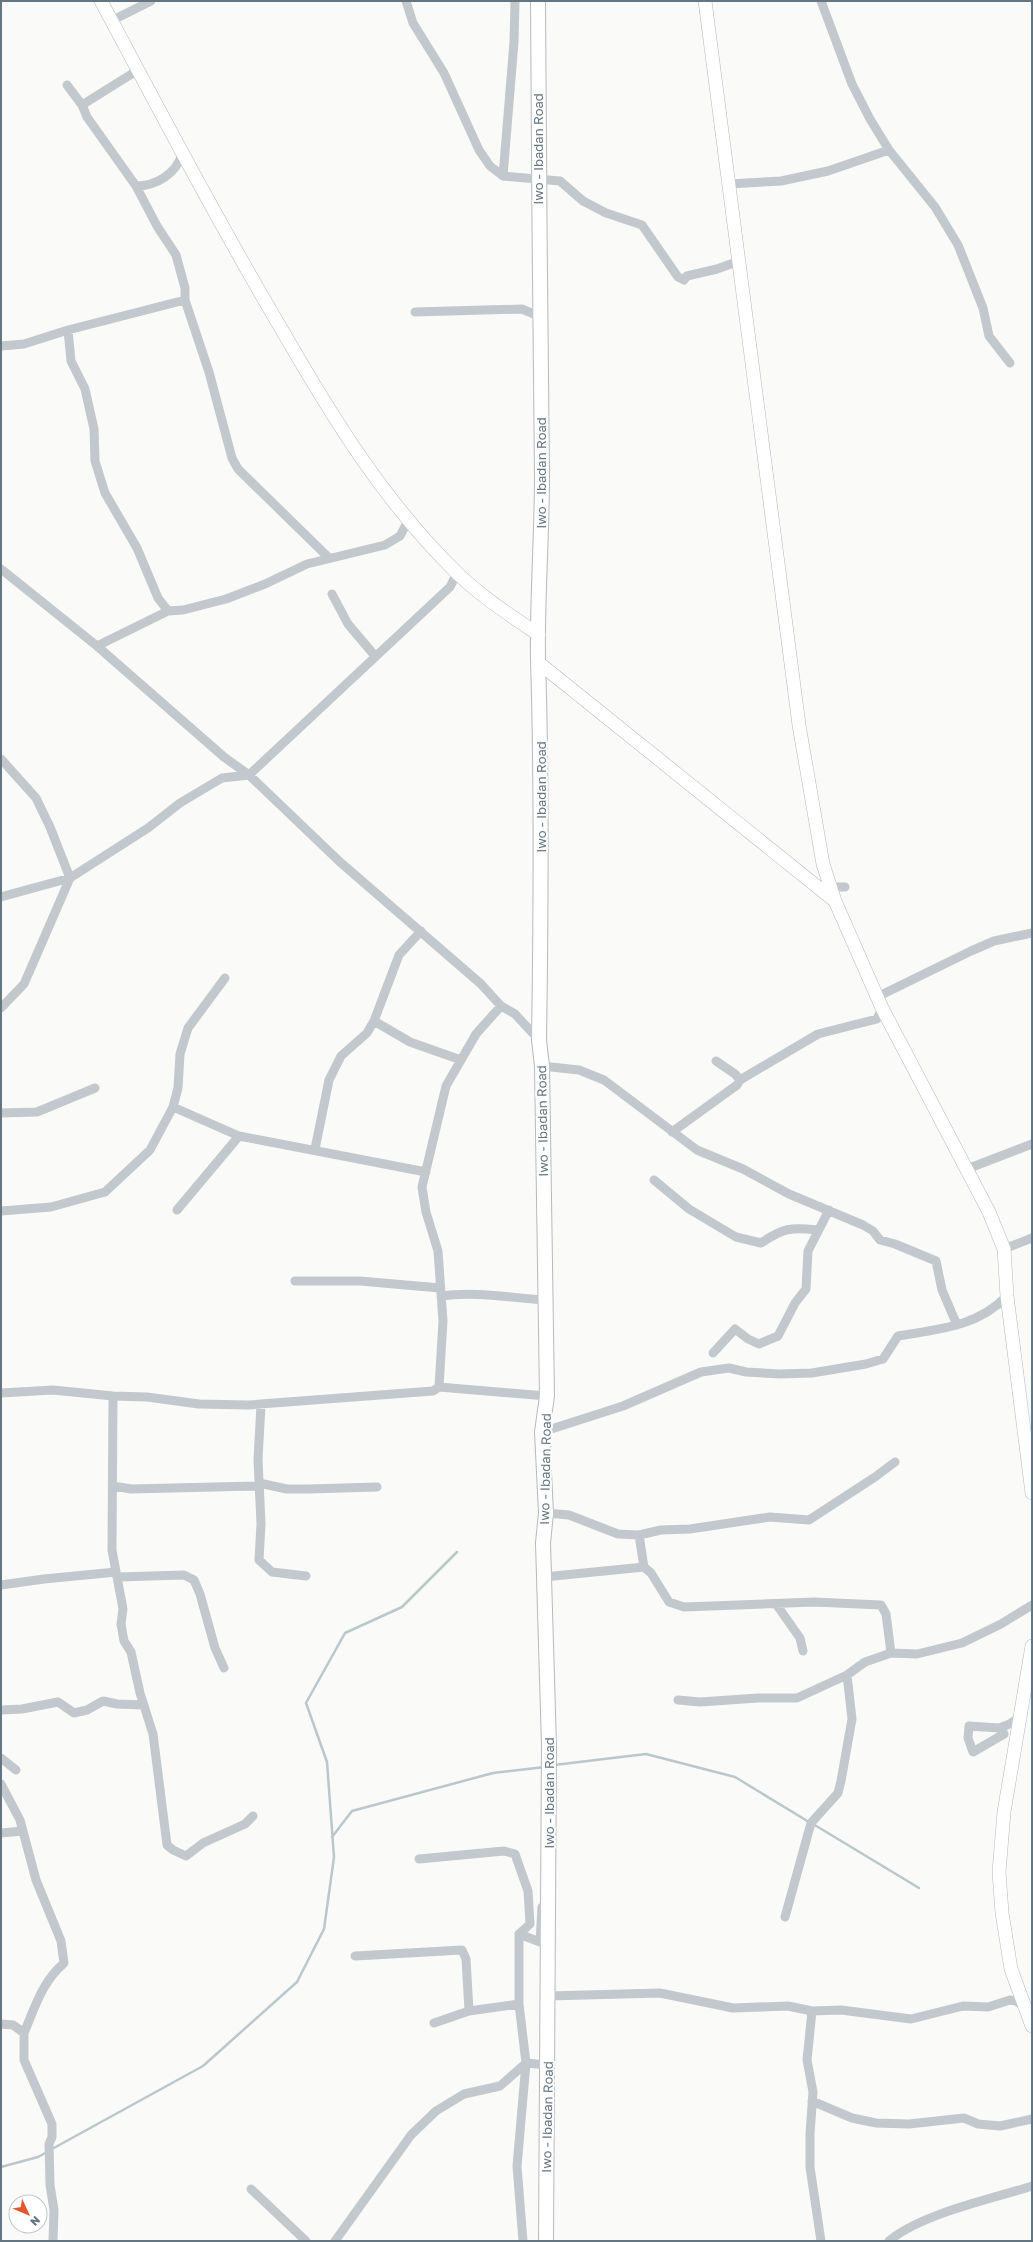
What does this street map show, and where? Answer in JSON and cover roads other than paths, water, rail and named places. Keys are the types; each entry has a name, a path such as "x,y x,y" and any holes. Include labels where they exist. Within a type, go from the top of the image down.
{"main road":[{"name":"Iwo - Ibadan Road","path":"538,1 538,180 542,482 539,635 542,842 539,1040 542,1066 546,1300 547,1396 542,1432 546,1513 543,1543 549,1746 546,2241"}],"street":[{"path":"100,1 182,154 258,290 324,402 353,446 409,519 457,573 482,594 539,635"},
{"path":"111,21 151,1"},
{"path":"406,1 413,23 444,73 479,150 490,166 503,176 560,181 589,204 606,213 642,224 678,277 684,280 687,276 717,270 739,261"},
{"path":"503,176 514,42 515,1"},
{"path":"705,1 799,725 823,864 835,901 880,1002 989,1212 1004,1249 1007,1296 1032,1493"},
{"path":"820,1 852,84 870,119 889,150 935,207 958,245 983,308 988,336 1010,363"},
{"path":"82,105 138,70"},
{"path":"66,85 82,105 87,117 136,186 157,226 176,255 185,288 185,300 209,372 232,458 238,469 329,558"},
{"path":"729,184 781,181 828,171 889,150"},
{"path":"136,186 149,186 167,176 180,161 182,154"},
{"path":"1,346 24,344 68,330 185,300"},
{"path":"415,312 522,309 541,317"},
{"path":"68,330 71,361 86,390 94,429 95,461 105,493 137,548 158,598 168,611"},
{"path":"98,646 168,611 183,610 226,599 265,584 307,564 385,545 400,536 409,519"},
{"path":"1,569 98,646 224,757 249,774 340,862 481,984 501,1006 515,1014 539,1040"},
{"path":"1,897 70,878 148,828 180,803 222,778 249,774 450,588 457,573"},
{"path":"1,576 18,583"},
{"path":"332,594 348,624 375,656"},
{"path":"539,663 835,901"},
{"path":"1,759 36,798 50,827 70,878 24,984 1,1008"},
{"path":"830,887 844,887"},
{"path":"315,1149 329,1080 341,1056 367,1033 374,1021 399,955 421,931"},
{"path":"880,1002 971,951 994,941 1032,933"},
{"path":"1,1211 51,1206 105,1192 150,1150 173,1107 178,1088 180,1054 188,1028 225,978"},
{"path":"672,1132 737,1085 740,1080 818,1034 877,1019 880,1002"},
{"path":"439,1387 443,1320 438,1251 426,1212 422,1187 446,1086 476,1034 501,1006"},
{"path":"374,1021 410,1042 461,1060"},
{"path":"716,1061 735,1074 740,1080"},
{"path":"542,1066 579,1070 604,1080 697,1150 744,1169 789,1194 863,1225 873,1231 880,1240 895,1244 936,1261 942,1290 957,1325"},
{"path":"1,1114 37,1112 95,1088"},
{"path":"173,1107 239,1136 315,1149 426,1172"},
{"path":"176,1210 239,1136"},
{"path":"967,1169 1032,1144"},
{"path":"654,1180 689,1209 736,1237 762,1243 779,1231 795,1227 817,1230"},
{"path":"712,1353 735,1329 748,1339 759,1344 778,1336 795,1303 806,1289 808,1251 817,1230 829,1210"},
{"path":"1004,1249 1032,1238"},
{"path":"295,1281 360,1281 440,1292 464,1292 486,1296 546,1300"},
{"path":"542,1432 623,1406 701,1372 729,1368 746,1372 780,1374 812,1373 866,1364 883,1359 898,1336 935,1332 975,1319 996,1308 1007,1296"},
{"path":"1,1393 53,1390 113,1396 147,1397 199,1404 261,1405 385,1396 433,1391 439,1387 547,1396"},
{"path":"113,1396 112,1550 123,1609 121,1624 124,1641 131,1652 153,1734 166,1840 170,1848 186,1856 203,1843 245,1824 253,1816"},
{"path":"261,1405 259,1484 261,1524 259,1560 272,1572 306,1576"},
{"path":"546,1513 569,1515 618,1534 638,1535 661,1530 690,1529 770,1517 809,1520 876,1477 895,1462"},
{"path":"113,1486 131,1489 259,1484 287,1489 309,1490 377,1487"},
{"path":"638,1535 644,1567 651,1573 669,1602 674,1605 684,1607 814,1602 882,1605 886,1614 891,1653"},
{"path":"544,1577 644,1567"},
{"path":"1,1585 44,1578 117,1574 184,1575 194,1580 200,1594 214,1648 224,1668"},
{"path":"776,1604 800,1638 803,1651"},
{"path":"678,1700 700,1702 758,1698 797,1698 847,1675 865,1662 891,1653 917,1654 962,1643 1002,1624 1032,1605"},
{"path":"1032,1646 1028,1683 1020,1716 1004,1812 999,1872 1002,1913 1012,1969 1032,2026"},
{"path":"785,1917 811,1823 838,1793 852,1719 847,1675"},
{"path":"1,1710 22,1709 58,1702 74,1713 87,1710 103,1701 117,1704 144,1705"},
{"path":"1001,1728 1012,1724 1020,1716"},
{"path":"1,1758 16,1770"},
{"path":"1,1784 20,1820 36,1880 61,1940 64,1963 53,1973 42,1989 24,2033 24,2060 52,2124 52,2137 49,2144 50,2184 54,2210 53,2241"},
{"path":"520,1934 540,1942 549,1784"},
{"path":"1,1833 23,1831"},
{"path":"419,1859 504,1851 515,1854 528,1891 530,1924 520,1934 519,2004 526,2063 517,2166 523,2241"},
{"path":"355,1956 462,1950 466,1959 469,2011"},
{"path":"548,1996 660,1993 733,2008 788,2006 812,2011 841,2010 911,2019 963,2006 988,2007 1010,2000 1016,2001 1026,2007"},
{"path":"434,2023 469,2011 519,2004"},
{"path":"812,2011 807,2060 813,2092 810,2167 821,2241"},
{"path":"1,2024 13,2025 24,2033"},
{"path":"335,2241 411,2135 436,2111 464,2094 500,2086 526,2063 547,2065"},
{"path":"812,2101 852,2118 876,2123 909,2124 964,2118 978,2124 1000,2126 1032,2119"},
{"path":"890,2241 898,2233 922,2221 1032,2186"},
{"path":"251,2189 306,2241"}],"waterway":[{"path":"52,2149 203,2066 297,1982 324,1929 334,1857 327,1762 306,1703 345,1633 402,1607 457,1552"},
{"path":"554,1765 646,1754 735,1777 809,1822"},
{"path":"332,1837 352,1811 493,1773 545,1767"},
{"path":"813,1824 919,1888"},
{"path":"1,2167 38,2157 47,2152"}]}
